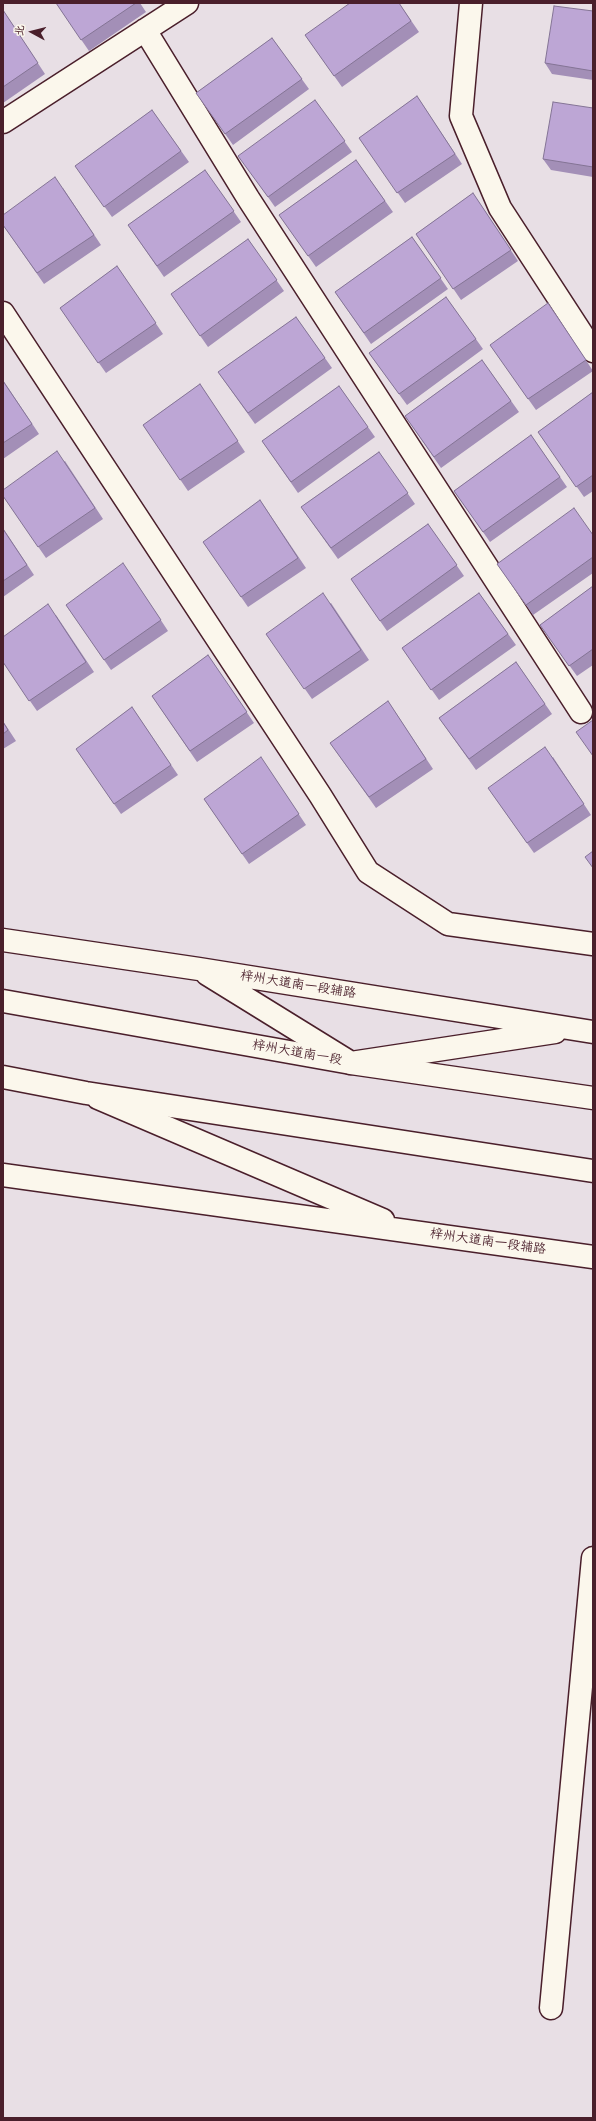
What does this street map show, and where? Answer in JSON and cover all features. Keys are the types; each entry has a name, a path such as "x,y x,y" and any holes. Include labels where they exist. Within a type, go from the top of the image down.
{"main road":[{"path":"471,3 460,116 500,208 593,351"},
{"path":"3,122 183,4"},
{"path":"145,30 248,198 581,712"},
{"path":"3,312 320,795 368,872 448,924 593,944"},
{"name":"梓州大道南一段辅路","path":"3,940 199,969 585,1030"},
{"path":"199,969 351,1063 585,1030"},
{"name":"梓州大道南一段","path":"3,1001 351,1063 593,1098"},
{"path":"3,1077 86,1093 593,1171"},
{"path":"86,1093 410,1231"},
{"name":"梓州大道南一段辅路","path":"3,1175 593,1257"},
{"path":"551,2008 593,1558"}],"building":[{"path":"56,3 136,3 81,40"},
{"path":"350,3 399,3 411,21 334,76 305,35"},
{"path":"554,6 593,11 593,71 545,63"},
{"path":"3,10 38,63 3,87"},
{"path":"272,38 302,79 225,134 196,93"},
{"path":"417,96 455,154 397,193 359,138"},
{"path":"315,100 345,141 268,197 238,156"},
{"path":"553,102 593,108 593,167 543,159"},
{"path":"152,110 181,151 104,207 75,166"},
{"path":"356,160 385,201 308,256 279,215"},
{"path":"205,170 234,211 157,266 128,225"},
{"path":"55,177 94,235 37,273 3,225 3,215"},
{"path":"473,193 511,250 453,289 416,234"},
{"path":"412,237 441,278 364,333 335,292"},
{"path":"248,239 277,280 200,336 171,294"},
{"path":"117,266 156,323 98,363 60,308"},
{"path":"446,297 476,339 399,394 369,353"},
{"path":"548,303 586,360 528,399 490,345"},
{"path":"296,317 325,358 248,413 218,372"},
{"path":"482,360 511,401 434,457 405,416"},
{"path":"3,381 32,424 3,443"},
{"path":"200,384 238,441 180,480 143,425"},
{"path":"339,386 368,427 291,482 262,441"},
{"path":"593,392 593,475 576,487 538,432"},
{"path":"531,435 560,477 483,532 454,491"},
{"path":"57,451 95,508 38,547 3,496 3,490"},
{"path":"379,452 408,493 331,548 301,507"},
{"path":"260,500 298,558 241,597 203,542"},
{"path":"574,508 593,535 593,557 526,605 497,564"},
{"path":"428,524 457,565 380,621 351,579"},
{"path":"3,529 27,565 3,581"},
{"path":"123,563 161,620 104,660 66,605"},
{"path":"593,586 593,649 569,666 540,625"},
{"path":"323,593 361,650 304,689 266,634"},
{"path":"479,593 508,634 431,690 402,648"},
{"path":"48,604 86,662 29,701 3,662 3,637"},
{"path":"208,655 247,712 190,751 152,696"},
{"path":"516,662 545,704 469,759 439,718"},
{"path":"388,701 426,759 369,797 330,743"},
{"path":"132,707 171,765 114,804 76,749"},
{"path":"593,720 593,756 576,732"},
{"path":"3,722 8,730 3,734"},
{"path":"545,747 584,804 527,843 488,788"},
{"path":"261,757 299,814 242,854 204,799"},
{"path":"593,851 593,868 585,857"}]}
